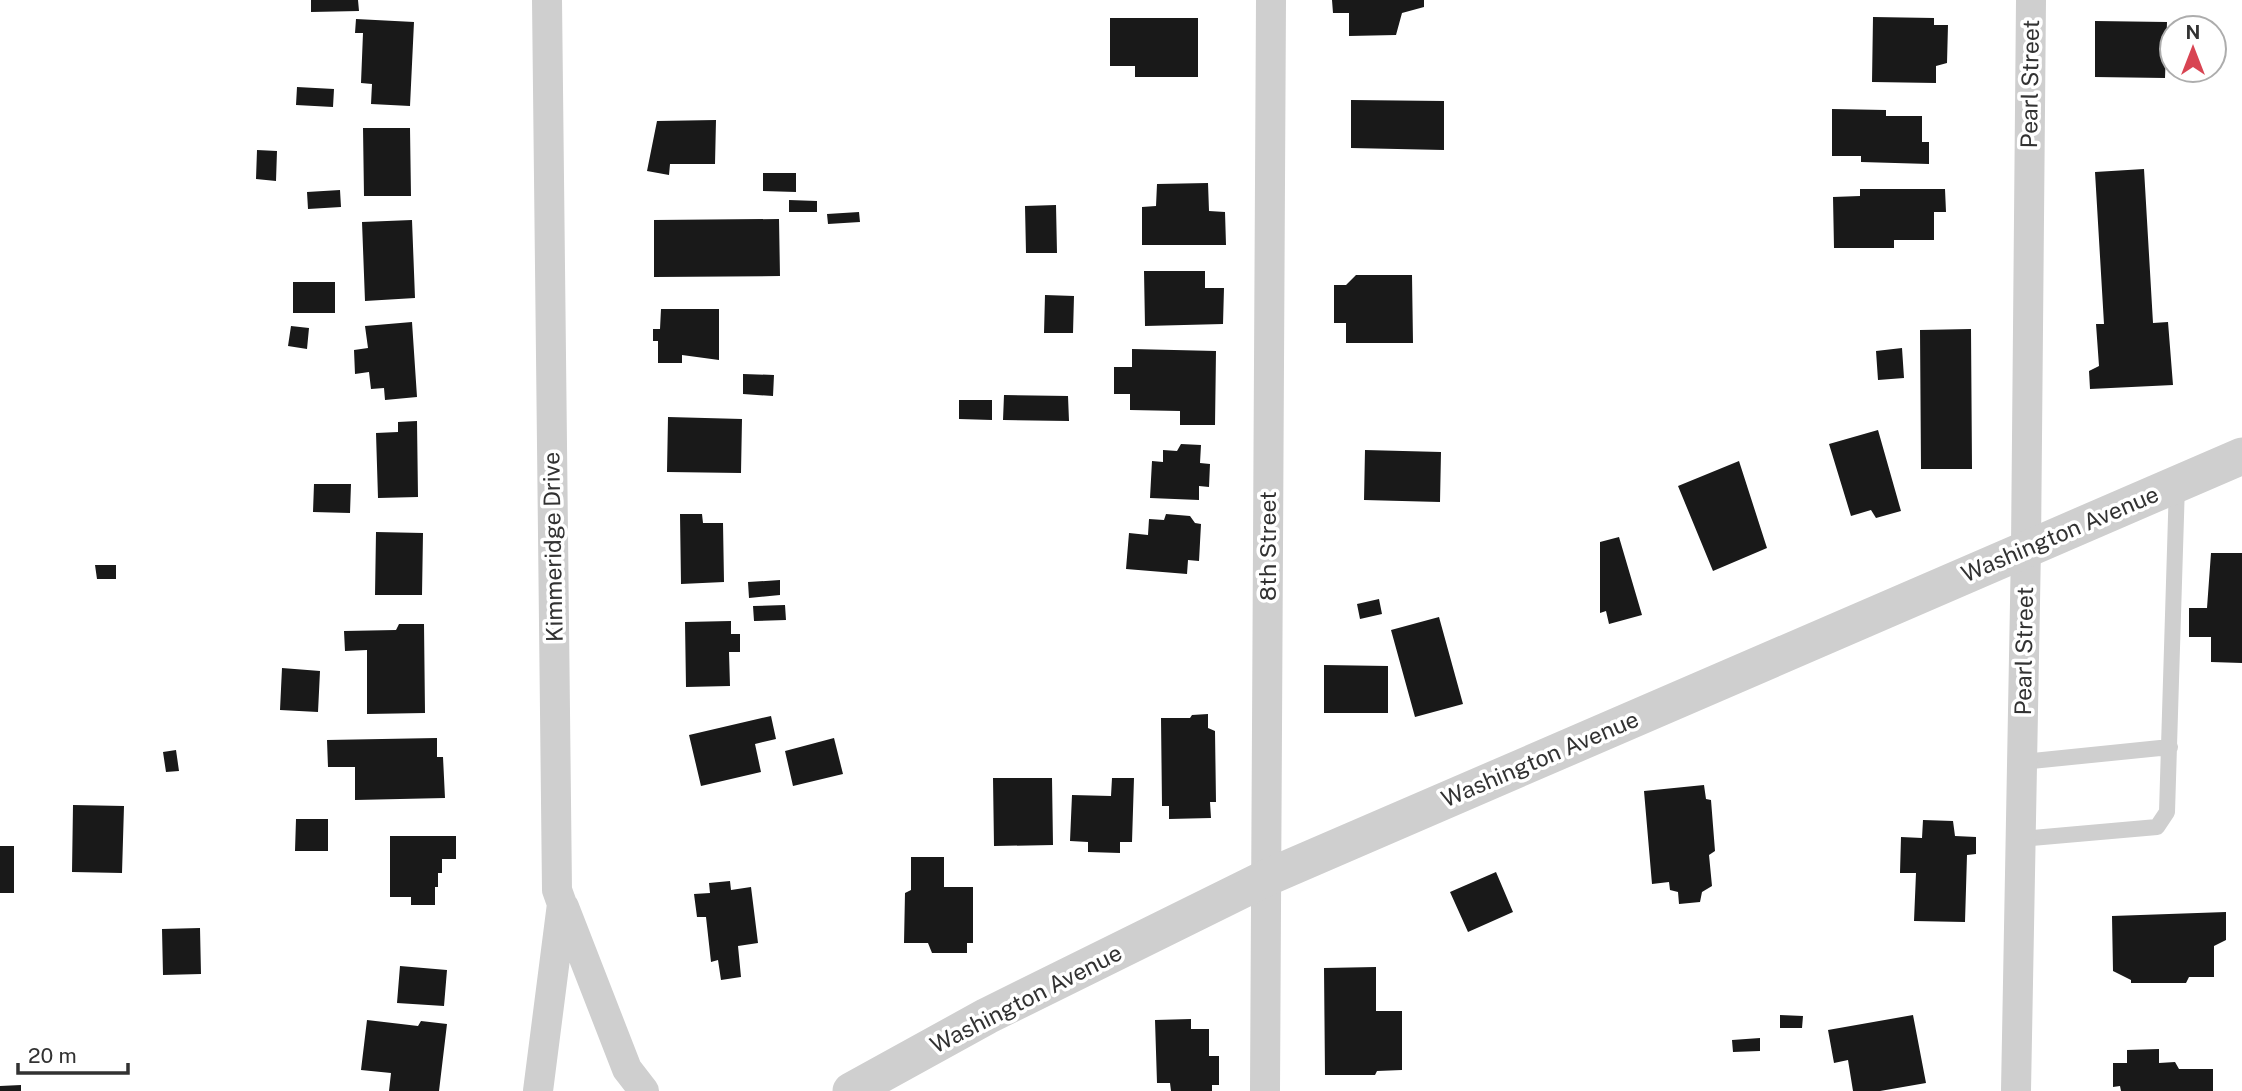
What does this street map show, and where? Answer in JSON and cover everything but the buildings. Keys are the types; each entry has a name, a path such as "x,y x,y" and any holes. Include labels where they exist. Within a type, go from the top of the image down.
{"street":[{"name":"Kimmeridge Drive","path":"538,1091 562,904 557,890 547,0"},
{"name":"8th Street","path":"1265,1091 1270,0"},
{"name":"Pearl Street","path":"2016,1091 2026,548 2031,0"},
{"name":"Washington Avenue","path":"851,1091 987,1016 1266,878 2242,456"},
{"path":"562,904 627,1069 644,1091"}],"lane":[{"path":"2020,839 2157,827 2167,812 2177,484"},
{"path":"2022,762 2170,747"}]}
